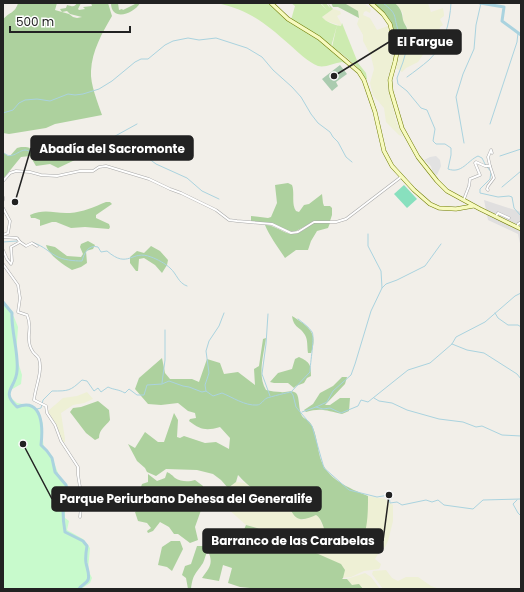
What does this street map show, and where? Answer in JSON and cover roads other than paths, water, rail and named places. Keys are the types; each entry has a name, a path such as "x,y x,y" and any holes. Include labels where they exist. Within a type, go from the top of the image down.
{"main road":[{"path":"271,3 288,19 319,38 359,72 372,101 387,159 401,176 430,204 439,208 456,209 473,206"},
{"path":"371,3 388,21 397,48 390,78 390,86 402,128 418,157 442,186 473,206 496,218 519,227"}],"street":[{"path":"488,190 488,186 494,178 488,157 491,150 492,153"},
{"path":"463,200 469,186 470,179 480,175 475,163 478,162 485,166 490,166"},
{"path":"3,181 10,173 16,171 58,176 80,171 94,171 99,167 106,166 149,179 170,190 181,193 216,210 229,220 256,224 272,224 291,233 298,232 314,222 330,222 346,219 401,176"},
{"path":"3,208 10,219 11,224 8,233 3,236"},
{"path":"496,218 498,213 509,218"},
{"path":"519,227 521,222"},
{"path":"3,236 17,238 26,246 32,243 36,246"},
{"path":"3,250 7,259 12,263 11,247 20,242"},
{"path":"3,264 18,286 20,298 18,312 27,316 30,321 29,342 40,363 38,383 34,400 44,404 46,407 47,413 54,423 61,441 78,467 82,499 80,517"}],"waterway":[{"path":"383,3 393,13 398,30 407,48 397,78 398,84 407,91 421,108 427,110 435,129 433,141 436,144 445,144 451,148 448,169 457,170 478,156 482,158 491,172 490,179 480,189 480,193 498,197 512,197 514,208 521,216"},
{"path":"407,77 429,60 439,48 448,26 451,3"},
{"path":"480,3 504,7 502,21 521,35"},
{"path":"464,143 456,97 463,74 474,49 476,25 481,3"},
{"path":"490,124 517,42 518,33"},
{"path":"3,113 13,110 19,103 25,100 37,99 50,101 68,94 83,94 99,89 112,81 135,62 141,59 148,59 165,45 173,41 188,38 199,40 216,38 247,48 262,57 301,97 318,123 330,132 338,142 346,157 352,162"},
{"path":"108,140 137,124"},
{"path":"3,152 6,155 11,156 25,150 49,157 67,150 88,147 96,142 101,144 108,141 122,150 131,150 138,158 142,156 148,158 156,164 187,178 202,191 219,199"},
{"path":"500,156 521,149"},
{"path":"502,187 521,171"},
{"path":"302,412 327,402 333,391 351,375 371,311 382,288 381,271 368,246 368,234"},
{"path":"3,242 17,241"},
{"path":"34,243 59,257 72,260 82,261 87,250 95,246 98,247 101,252 107,251 120,259 144,255 168,266 180,281 187,286"},
{"path":"382,288 386,284 425,266 441,244"},
{"path":"316,407 323,409 330,408 341,413 358,406 361,400 368,402 408,370 430,363 452,344 456,337 485,322 515,296 521,293"},
{"path":"3,302 12,313 17,357 16,377 10,389 10,397 12,402 17,407 26,405 32,406 37,410 40,416 42,430 41,445 52,458 55,472 66,485 67,489 63,505 65,532 83,541 87,546 86,563 89,578 79,589"},
{"path":"206,391 205,385 209,373 206,351 209,341 219,326 224,313"},
{"path":"495,313 498,318 508,325 518,325 521,327"},
{"path":"268,314 262,374 270,396"},
{"path":"291,392 310,372 313,335 308,327 298,319"},
{"path":"162,383 165,360 165,330"},
{"path":"452,344 467,350 484,353 517,374 521,379"},
{"path":"37,409 41,408 43,400 52,391 69,390 82,380 87,381 94,391 98,388 101,392 108,387 125,393 129,389 137,395 144,395 147,385 162,384 169,381 202,392 206,391 213,396 222,393 243,403 252,405 260,404 267,398 291,392 296,407 312,426 324,468 349,490 377,497 389,495 390,503 397,502 402,505 426,500 432,502 438,500 444,505 473,509 483,500 521,499"},
{"path":"374,398 379,401 392,403 407,410 439,419 463,422 476,427 482,426 502,435 521,436"},
{"path":"517,500 513,504 521,516"}],"place":[{"name":"El Fargue","path":"334,76"},
{"name":"Abadía del Sacromonte","path":"15,202"},
{"name":"Parque Periurbano Dehesa del Generalife","path":"23,444"},
{"name":"Barranco de las Carabelas","path":"389,495"}]}
